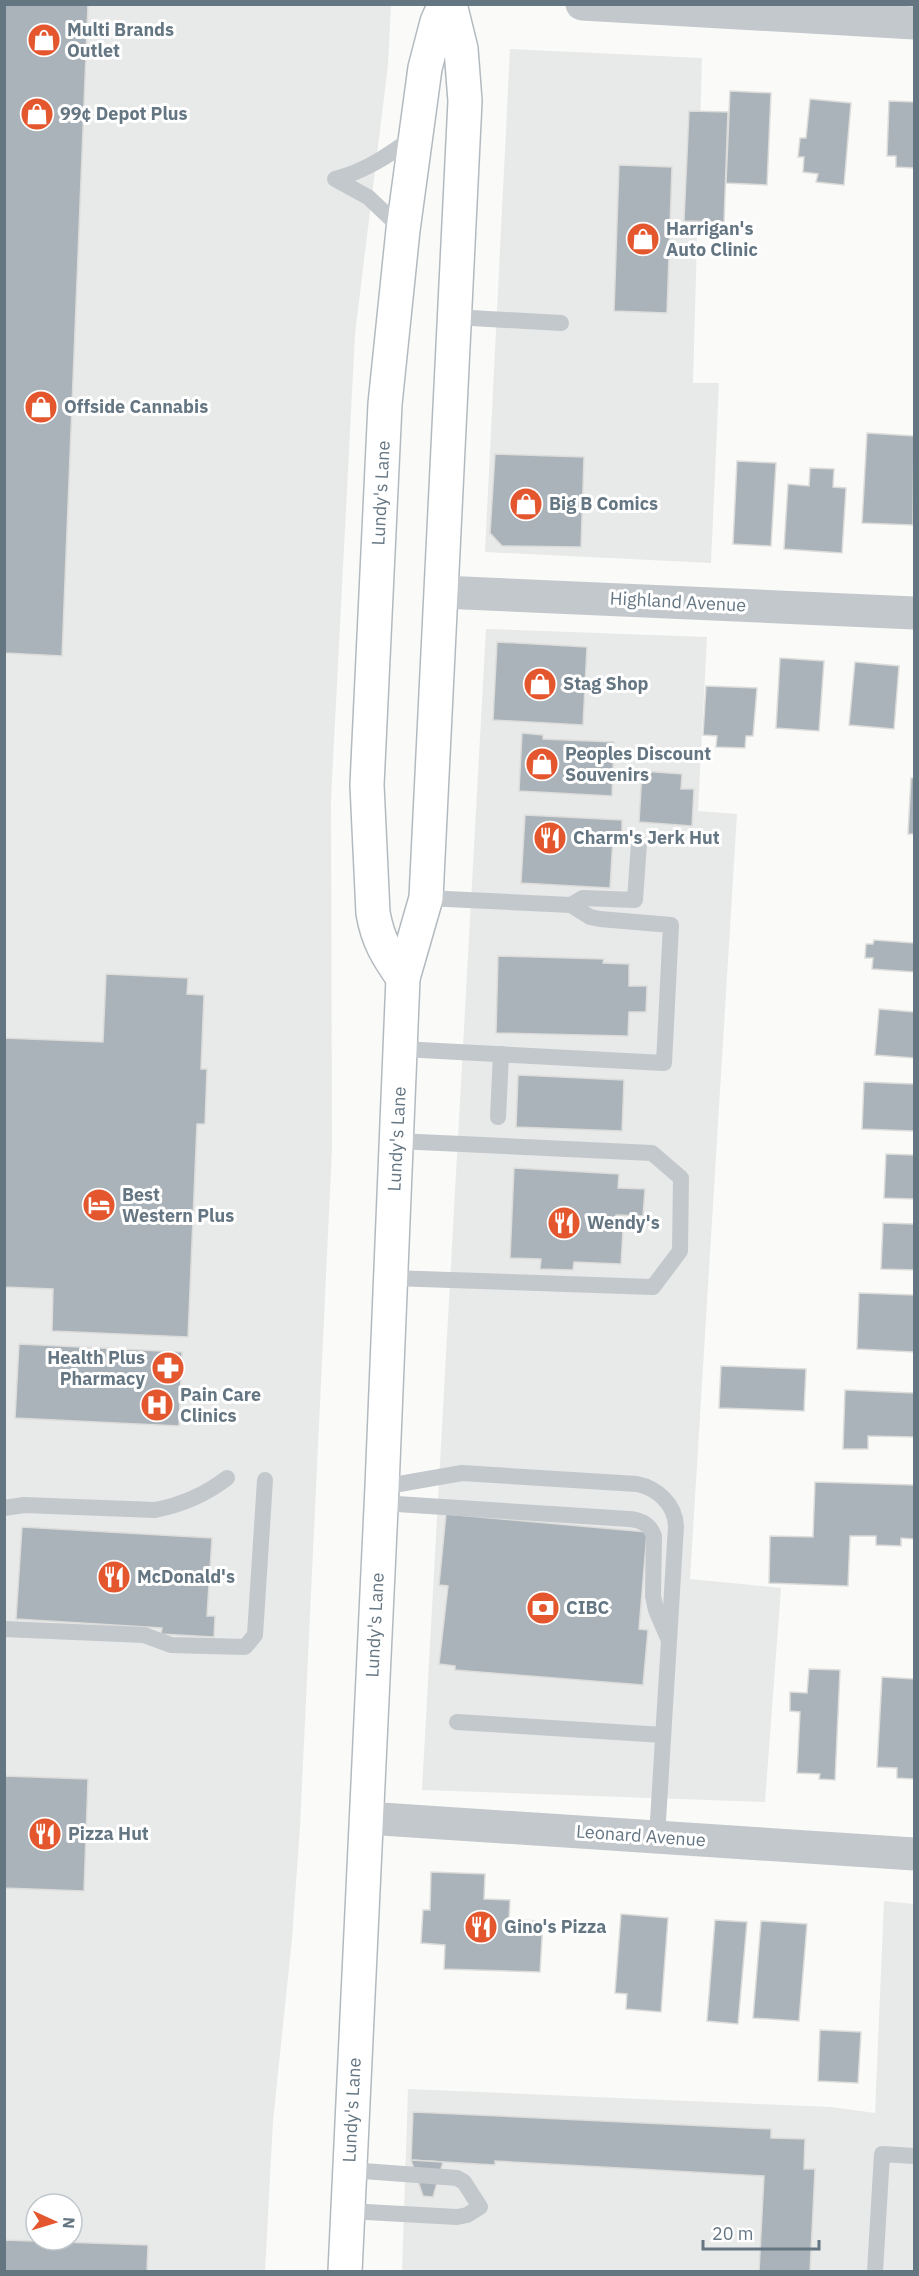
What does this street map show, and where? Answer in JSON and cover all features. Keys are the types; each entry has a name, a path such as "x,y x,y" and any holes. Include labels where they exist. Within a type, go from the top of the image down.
{"main road":[{"name":"Lundy's Lane","path":"403,978 383,949 375,928 367,785 385,404 403,230 425,68 437,22 445,4"},
{"name":"Lundy's Lane","path":"345,2271 402,1049 403,978 426,898 465,101 461,49 450,4"}],"street":[{"path":"582,4 707,8 915,23"},
{"name":"Highland Avenue","path":"441,592 915,613"},
{"name":"Leonard Avenue","path":"366,1818 915,1854"}],"lane":[{"path":"403,230 368,197 335,179 354,174 372,165 416,135"},
{"path":"454,317 561,323"},
{"path":"571,906 583,898 635,900 639,843"},
{"path":"402,1049 664,1063 671,925 600,919 590,917 571,906 426,898"},
{"path":"498,1117 501,1054"},
{"path":"391,1278 653,1287 680,1251 681,1178 652,1153 397,1141"},
{"path":"381,1495 462,1473 637,1484 652,1488 665,1499 676,1520 657,1837"},
{"path":"4,1508 24,1505 154,1510 170,1507 209,1492 227,1478"},
{"path":"4,1629 144,1635 171,1645 245,1647 255,1635 265,1480"},
{"path":"381,1495 642,1522 652,1529 654,1536 653,1596 656,1610 669,1641"},
{"path":"457,1722 663,1735"},
{"path":"875,2271 882,2154 915,2156"},
{"path":"348,2211 457,2217 467,2215 480,2207 464,2182 457,2178 350,2170"}],"shaded area":[{"path":"5,5 391,5 388,65 355,334 331,800 332,1149 300,1827 292,1939 273,2121 265,2271 5,2272"},
{"path":"510,49 702,58 693,383 719,383 711,563 485,552"},
{"path":"486,629 707,637 698,811 737,814 690,1579 781,1588 765,1802 422,1790"},
{"path":"884,1901 914,1904 914,2271 402,2272 408,2089 831,2107 875,2113"}],"building":[{"path":"4,4 88,4 62,656 5,653"},
{"path":"730,91 771,93 767,185 726,183"},
{"path":"810,99 851,103 844,185 816,182 818,174 803,172 804,157 798,157 800,138 806,138"},
{"path":"889,101 914,102 914,168 896,167 896,156 887,156"},
{"path":"689,111 728,112 724,222 684,221"},
{"name":"Harrigan's Auto Clinic","path":"619,165 672,167 667,313 614,311"},
{"path":"867,433 914,436 913,525 862,523"},
{"path":"495,454 584,457 581,547 502,546 490,533"},
{"path":"737,461 776,463 771,546 733,544"},
{"path":"810,468 834,469 833,487 846,488 842,553 784,549 788,484 809,486"},
{"path":"497,642 587,647 583,725 493,720"},
{"path":"780,658 824,661 819,731 776,728"},
{"path":"855,662 899,666 894,729 849,725"},
{"path":"706,686 757,688 753,736 746,736 745,748 716,747 717,736 703,735"},
{"path":"522,733 543,735 543,739 614,742 612,796 519,791"},
{"path":"642,771 682,774 681,789 694,789 692,826 639,822"},
{"path":"911,778 914,778 914,834 908,834"},
{"path":"525,815 622,820 622,838 613,838 610,888 521,883"},
{"path":"874,940 914,943 914,972 872,969 873,958 865,958 866,944 873,944"},
{"path":"498,956 604,959 603,963 629,964 629,986 647,986 646,1012 629,1012 628,1036 496,1033"},
{"name":"Best Western Plus","path":"106,974 188,978 187,994 204,995 201,1069 207,1069 205,1124 197,1124 188,1337 52,1331 53,1289 4,1287 4,1038 103,1042"},
{"path":"879,1009 914,1012 914,1058 875,1055"},
{"path":"518,1075 624,1080 622,1131 516,1127"},
{"path":"864,1082 914,1084 914,1131 862,1129"},
{"path":"886,1154 914,1155 914,1199 884,1198"},
{"name":"Wendy's","path":"514,1168 619,1174 618,1188 645,1189 643,1216 616,1215 616,1230 623,1230 621,1264 574,1262 573,1270 540,1269 541,1259 510,1258"},
{"path":"883,1223 914,1224 914,1270 881,1269"},
{"path":"859,1293 914,1295 914,1352 857,1349"},
{"path":"19,1344 182,1352 179,1426 15,1418"},
{"path":"721,1366 806,1369 804,1411 719,1408"},
{"path":"845,1390 914,1393 914,1437 868,1436 868,1449 843,1449"},
{"path":"815,1482 914,1485 914,1539 901,1538 901,1546 876,1545 876,1536 850,1536 848,1586 769,1583 770,1536 813,1537"},
{"name":"CIBC","path":"446,1514 647,1532 639,1629 648,1630 643,1685 455,1670 455,1666 439,1664 448,1586 439,1585"},
{"name":"McDonald's","path":"22,1527 212,1538 207,1616 215,1616 214,1637 161,1634 162,1628 16,1619"},
{"path":"809,1669 840,1670 835,1780 819,1779 820,1774 797,1773 800,1712 790,1711 790,1692 807,1693"},
{"path":"882,1677 914,1679 914,1779 897,1778 897,1768 877,1767"},
{"name":"Pizza Hut","path":"4,1776 88,1779 84,1891 4,1888"},
{"path":"431,1872 485,1874 484,1899 510,1900 509,1920 543,1921 540,1972 444,1969 445,1945 421,1943 423,1910 430,1910"},
{"path":"621,1914 668,1918 661,2012 626,2009 627,1994 615,1993"},
{"path":"715,1920 747,1922 738,2024 707,2021"},
{"path":"761,1921 807,1924 799,2021 753,2018"},
{"path":"820,2030 861,2032 858,2083 818,2081"},
{"path":"413,2112 771,2129 771,2138 805,2139 804,2169 815,2169 810,2272 759,2272 764,2176 495,2161 495,2165 411,2160"},
{"path":"411,2160 443,2162 433,2197 423,2196"},
{"path":"4,2240 24,2241 24,2252 84,2252 84,2243 148,2245 147,2272 4,2272"}],"place":[{"name":"Multi Brands Outlet","path":"44,40"},
{"name":"99¢ Depot Plus","path":"37,114"},
{"name":"Harrigan's Auto Clinic","path":"643,239"},
{"name":"Offside Cannabis","path":"41,407"},
{"name":"Big B Comics","path":"526,504"},
{"name":"Stag Shop","path":"540,684"},
{"name":"Peoples Discount Souvenirs","path":"542,764"},
{"name":"Charm's Jerk Hut","path":"550,838"},
{"name":"Best Western Plus","path":"99,1205"},
{"name":"Wendy's","path":"564,1223"},
{"name":"Health Plus Pharmacy","path":"168,1368"},
{"name":"Pain Care Clinics","path":"157,1405"},
{"name":"McDonald's","path":"114,1577"},
{"name":"CIBC","path":"543,1608"},
{"name":"Pizza Hut","path":"45,1834"},
{"name":"Gino's Pizza","path":"481,1927"}]}
